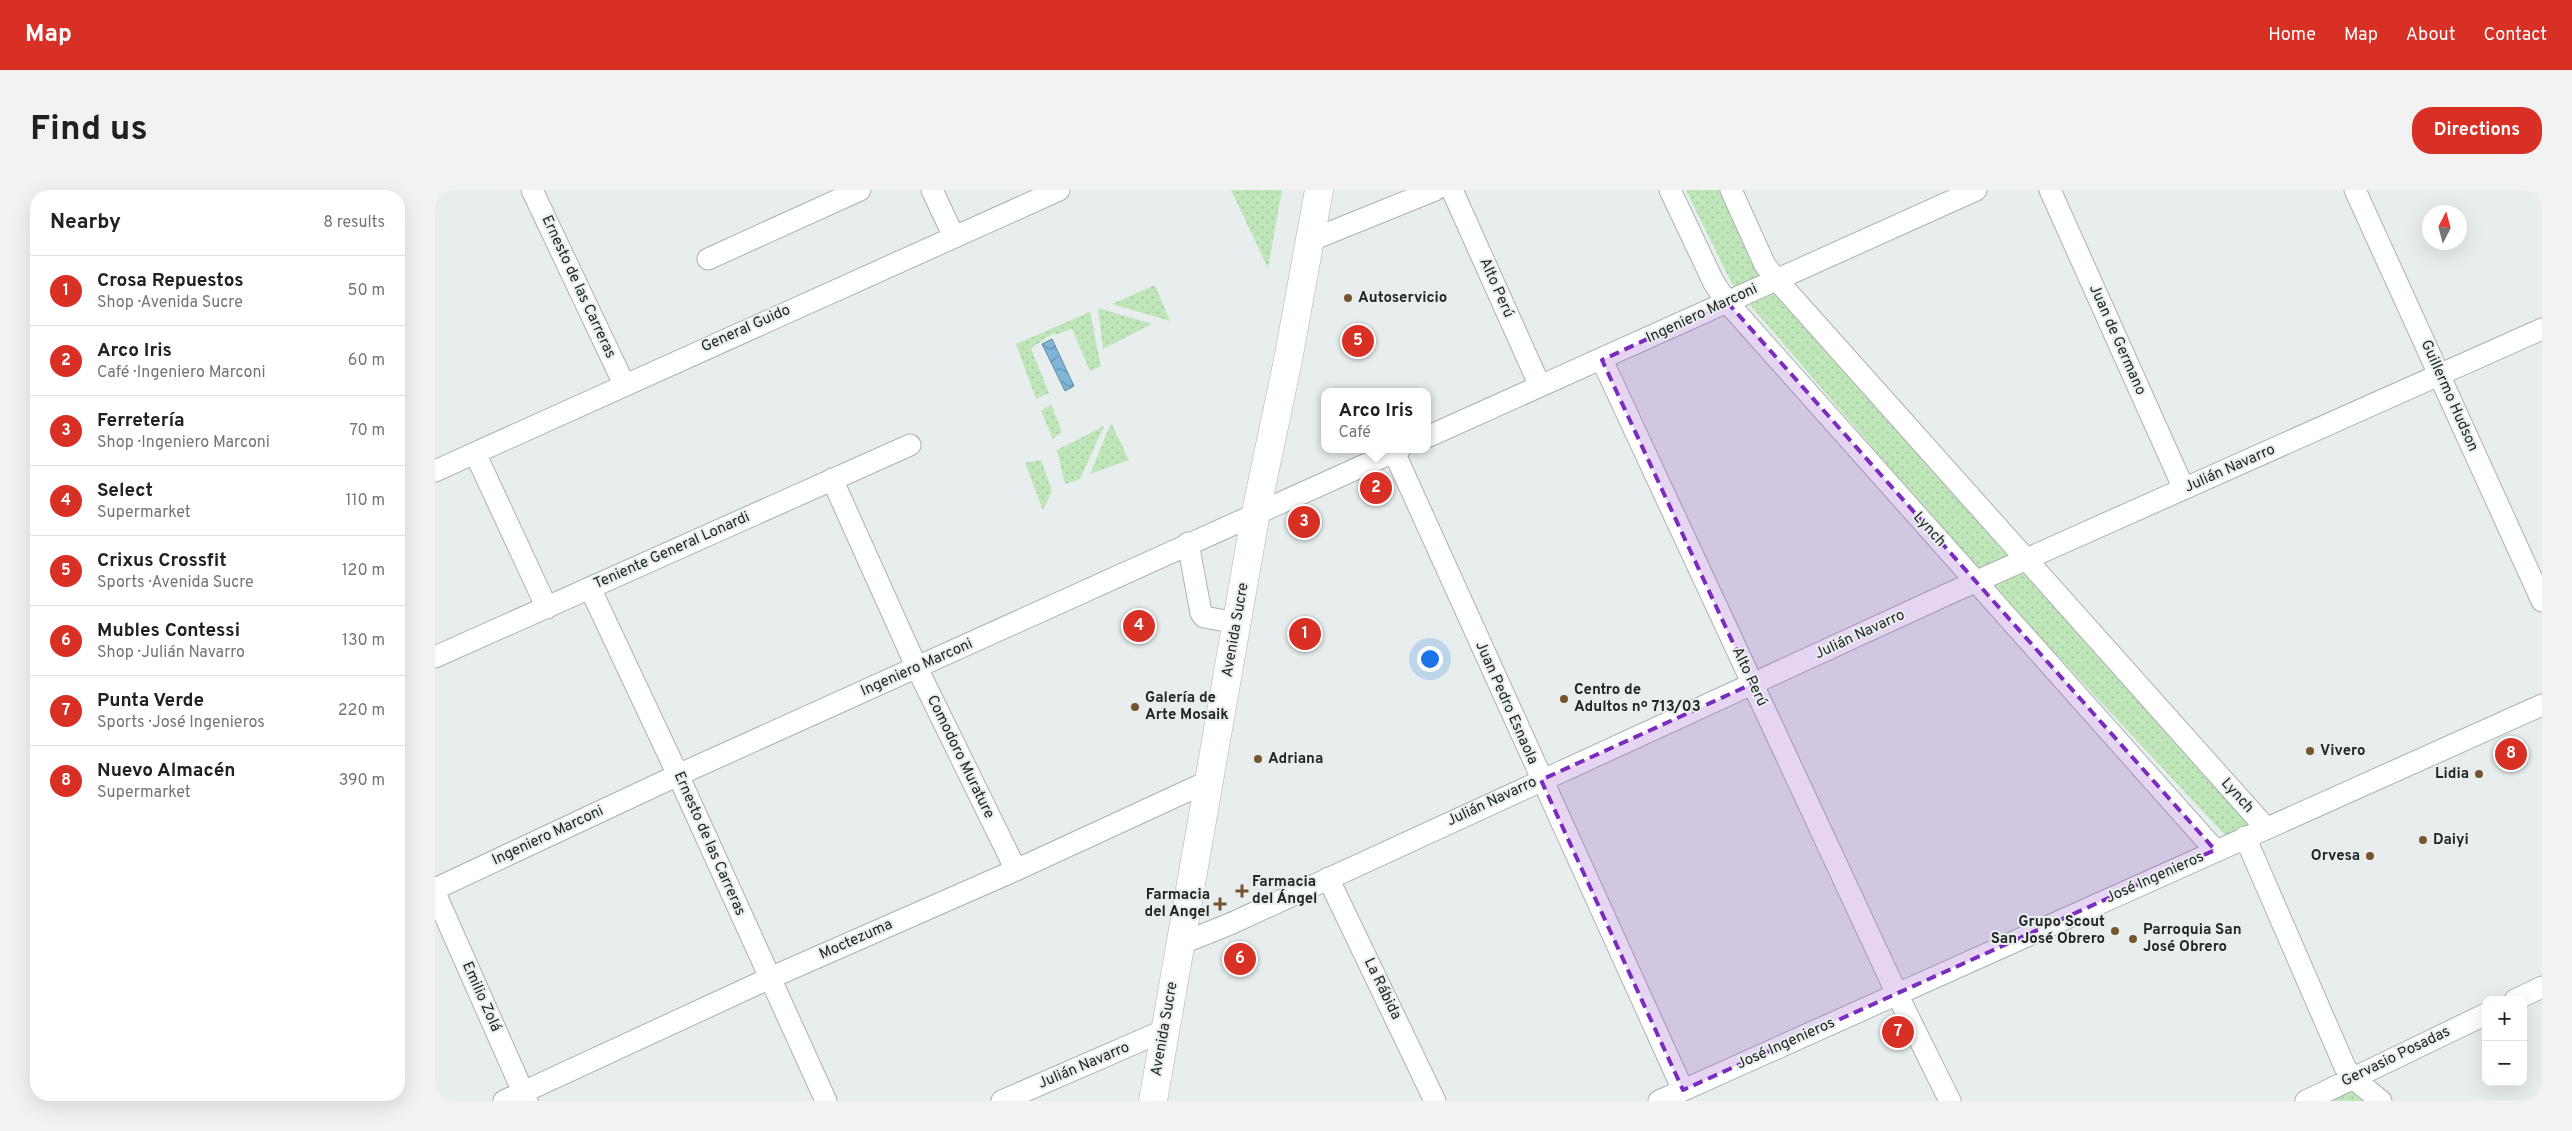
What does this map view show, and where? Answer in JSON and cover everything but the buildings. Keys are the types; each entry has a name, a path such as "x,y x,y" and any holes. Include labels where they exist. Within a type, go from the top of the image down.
{"main road":[{"name":"Avenida Sucre","path":"1153,1101 1257,512 1288,360 1319,190"}],"street":[{"name":"Ernesto de las Carreras","path":"532,190 624,384"},
{"path":"708,259 860,190"},
{"path":"932,190 954,237"},
{"name":"General Guido","path":"435,471 624,384 1059,190"},
{"path":"1309,240 1435,190"},
{"name":"Alto Perú","path":"1452,190 1540,386"},
{"name":"Lynch","path":"1670,190 1714,283 1727,302 2215,850"},
{"name":"Lynch","path":"1731,190 1765,265 1776,279 2266,828"},
{"name":"Ingeniero Marconi","path":"1431,435 1602,360 1776,279 1976,190"},
{"name":"Juan de Germano","path":"2051,190 2184,489"},
{"name":"Guillermo Hudson","path":"2355,190 2542,601"},
{"name":"Julián Navarro","path":"1180,944 1230,924 2026,559 2542,329"},
{"name":"Alto Perú","path":"1602,360 1897,994 1951,1101"},
{"name":"Teniente General Lonardi","path":"435,657 910,445"},
{"path":"475,453 547,608"},
{"name":"Ingeniero Marconi","path":"435,889 678,775 917,668 1188,543 1392,453"},
{"name":"Juan Pedro Esnaola","path":"1398,453 1541,780 1683,1090"},
{"name":"Comodoro Murature","path":"833,479 917,668 1016,870"},
{"path":"1188,543 1201,613 1204,617 1237,624"},
{"name":"Ernesto de las Carreras","path":"590,588 678,775 826,1101"},
{"name":"José Ingenieros","path":"1659,1101 2215,850 2542,705"},
{"name":"Moctezuma","path":"518,1098 770,978 1016,870 1209,781"},
{"name":"Lynch","path":"2245,837 2345,1067 2353,1078 2379,1100"},
{"name":"La Rábida","path":"1328,878 1435,1101"},
{"name":"Emilio Zolá","path":"435,893 518,1098"},
{"path":"2523,996 2542,987"},
{"name":"Gervasio Posadas","path":"2306,1101 2482,1016"},
{"name":"Julián Navarro","path":"1002,1101 1165,1030"}],"highlighted area":[{"path":"1727,302 2215,850 1683,1090 1541,780 1752,684 1602,360"}],"green space":[{"path":"1231,190 1282,190 1268,268"},
{"path":"1686,190 1722,190 1763,272 2253,824 2225,835 1982,575 1732,284"},
{"path":"1155,285 1170,321 1112,304"},
{"path":"1098,308 1152,324 1103,349"},
{"path":"1090,312 1101,366 1090,371 1072,329 1055,335 1054,333 1031,348 1049,393 1036,399 1016,344"},
{"path":"1051,404 1062,432 1053,439 1041,411"},
{"path":"1111,423 1129,460 1090,474"},
{"path":"1104,426 1080,479 1065,484 1057,450"},
{"path":"1041,460 1052,491 1043,510 1025,463"},
{"path":"2353,1078 2376,1101 2306,1101"}],"water":[{"path":"1052,339 1074,386 1065,391 1042,344"}],"place":[{"name":"Autoservicio","path":"1348,298"},
{"name":"Crixus Crossfit","path":"1358,341"},
{"name":"Arco Iris","path":"1376,488"},
{"name":"Ferretería","path":"1304,522"},
{"name":"Select","path":"1139,626"},
{"name":"Crosa Repuestos","path":"1305,634"},
{"name":"Centro de Adultos nº 713/03","path":"1564,699"},
{"name":"Galería de Arte Mosaik","path":"1135,707"},
{"name":"Vivero","path":"2310,751"},
{"name":"Nuevo Almacén","path":"2511,754"},
{"name":"Adriana","path":"1258,759"},
{"name":"Lidia","path":"2479,774"},
{"name":"Daiyi","path":"2423,840"},
{"name":"Orvesa","path":"2370,856"},
{"name":"Farmacia del Ángel","path":"1242,891"},
{"name":"Farmacia del Angel","path":"1220,904"},
{"name":"Grupo Scout San José Obrero","path":"2115,931"},
{"name":"Parroquia San José Obrero","path":"2133,939"},
{"name":"Mubles Contessi","path":"1240,959"},
{"name":"Punta Verde","path":"1898,1032"}]}
